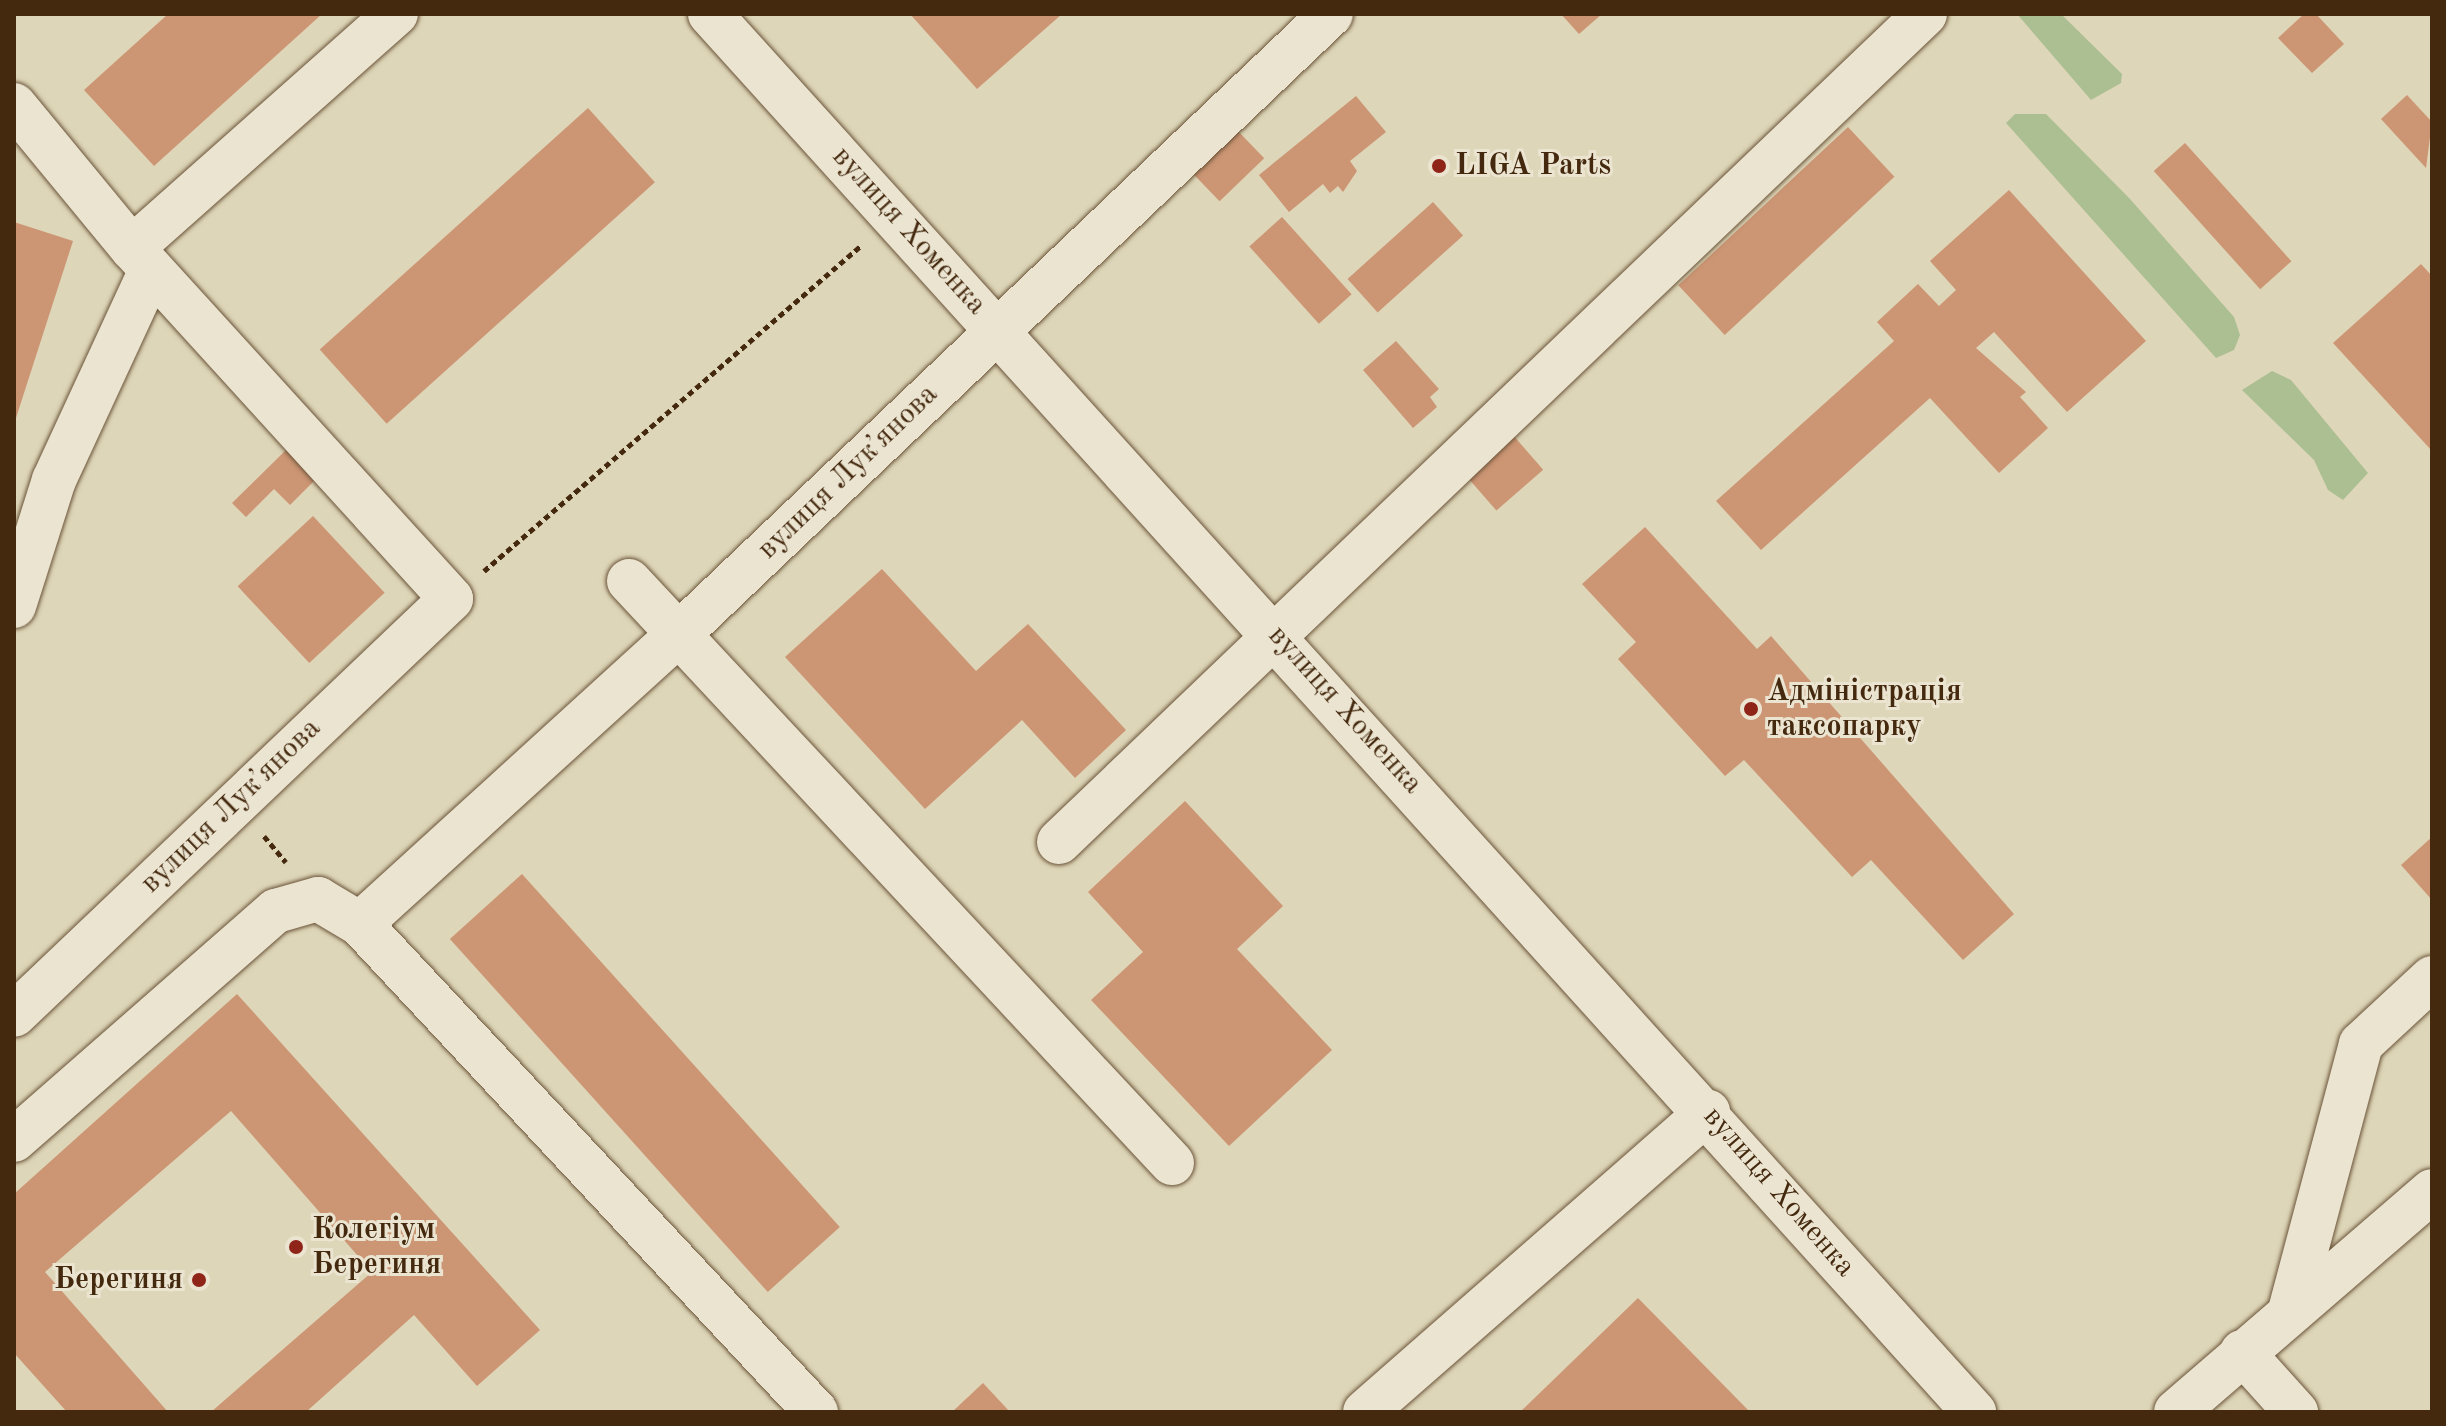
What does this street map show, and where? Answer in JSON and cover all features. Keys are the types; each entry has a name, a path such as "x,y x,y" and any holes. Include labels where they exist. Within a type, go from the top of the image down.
{"street":[{"path":"14,606 54,480 142,259 396,14"},
{"name":"вулиця Хоменка","path":"710,14 1276,633 1974,1412"},
{"name":"вулиця Лукʼянова","path":"360,924 678,635 1331,14"},
{"path":"1059,842 1925,14"},
{"path":"14,105 142,259 451,599"},
{"path":"629,581 1172,1163"},
{"name":"вулиця Лукʼянова","path":"14,1015 234,802 451,599"},
{"path":"14,1140 276,911 318,899 360,924 816,1412"},
{"path":"2291,1307 2361,1044 2432,978"},
{"path":"1365,1412 1708,1112"},
{"path":"2176,1412 2291,1307 2432,1191"},
{"path":"2242,1352 2296,1412"}],"path":[{"path":"451,599 894,215"},
{"path":"234,802 318,899"}],"green space":[{"path":"2017,14 2061,14 2122,74 2121,83 2091,100"},
{"path":"2015,114 2046,114 2130,199 2234,317 2240,335 2234,350 2216,358 2006,123"},
{"path":"2272,371 2291,380 2368,473 2343,500 2328,490 2314,460 2242,390"}],"building":[{"path":"168,14 322,14 154,166 84,90"},
{"path":"910,14 1062,14 977,89"},
{"path":"1561,14 1602,14 1579,34"},
{"path":"2304,14 2316,14 2344,44 2312,73 2278,38"},
{"path":"2407,95 2432,122 2426,168 2381,119"},
{"path":"1356,96 1386,132 1350,161 1357,171 1343,192 1338,186 1330,193 1323,184 1289,212 1259,175"},
{"path":"588,108 655,182 387,424 320,350"},
{"path":"1848,127 1894,177 1725,335 1678,285"},
{"path":"1235,128 1264,158 1220,201 1190,171"},
{"path":"2185,143 2291,261 2260,289 2154,171"},
{"path":"2009,190 2146,341 2067,412 1994,332 1976,348 2026,392 2020,397 2048,428 1999,473 1930,398 1761,550 1716,501 1894,341 1877,322 1918,284 1939,306 1956,290 1930,261"},
{"path":"1433,202 1463,235 1378,312 1348,279"},
{"path":"1282,217 1352,294 1319,324 1249,246"},
{"path":"14,222 73,241 15,421 14,421"},
{"path":"2421,264 2432,276 2432,451 2333,343"},
{"path":"1396,341 1439,389 1430,397 1437,407 1413,428 1363,370"},
{"path":"1492,411 1543,470 1496,511 1445,452"},
{"path":"287,449 317,478 290,505 274,489 246,517 232,503"},
{"path":"313,516 385,593 309,663 238,586"},
{"name":"Адміністрація таксопарку","path":"1645,527 1757,649 1771,636 2014,914 1963,960 1871,860 1852,877 1744,760 1725,776 1618,659 1636,642 1582,584"},
{"path":"882,569 976,671 1028,624 1126,730 1075,778 1022,720 925,809 785,657"},
{"path":"1185,801 1283,906 1237,949 1332,1050 1229,1146 1091,1000 1143,952 1088,892"},
{"path":"2432,837 2432,900 2401,865"},
{"path":"522,874 840,1227 768,1292 450,939"},
{"path":"237,994 540,1330 477,1386 414,1315 306,1412 211,1412 372,1272 231,1111 45,1272 168,1412 67,1412 14,1353 14,1194"},
{"path":"1638,1298 1750,1412 1520,1412"},
{"path":"983,1383 1010,1412 952,1412"}],"place":[{"name":"LIGA Parts","path":"1439,166"},
{"name":"Адміністрація таксопарку","path":"1751,709"},
{"name":"Колегіум Берегиня","path":"296,1247"},
{"name":"Берегиня","path":"199,1280"}]}
